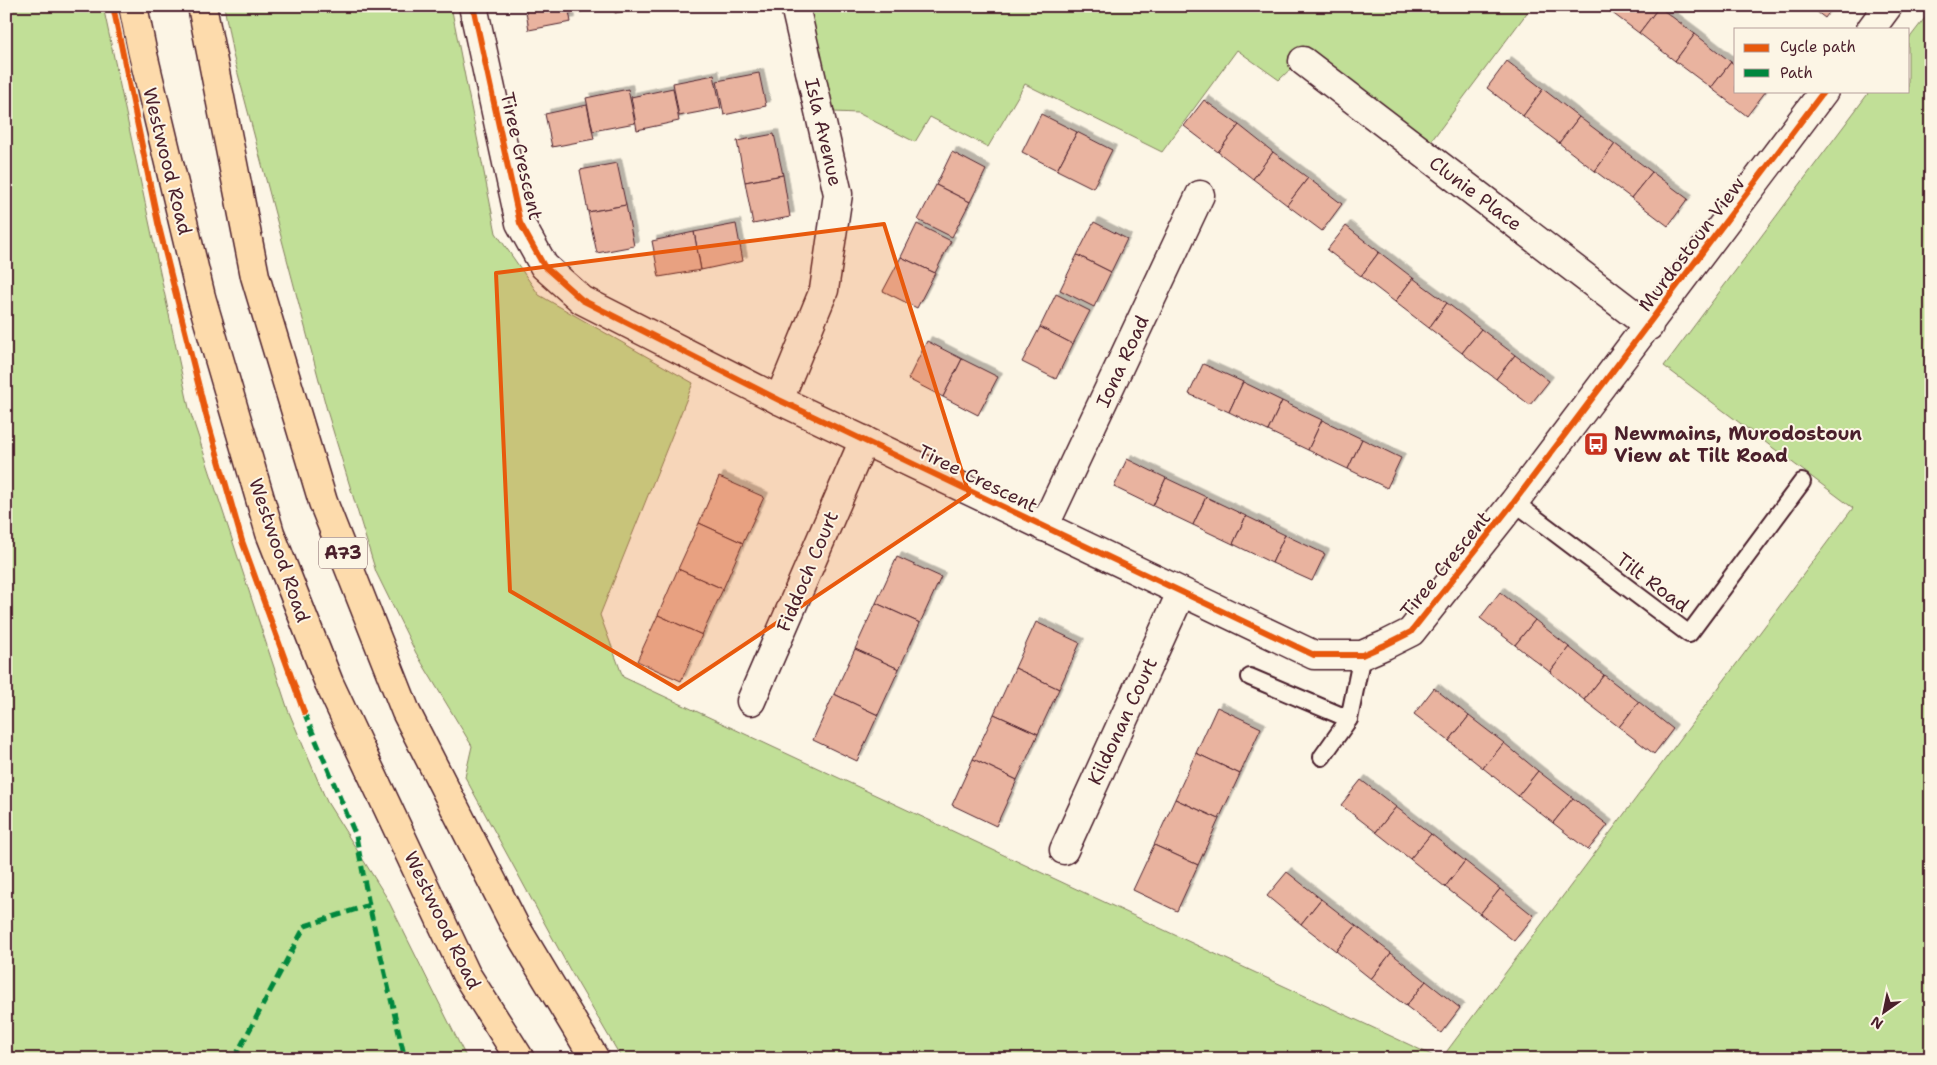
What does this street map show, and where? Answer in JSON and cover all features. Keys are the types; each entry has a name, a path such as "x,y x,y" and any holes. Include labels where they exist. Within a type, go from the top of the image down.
{"main road":[{"name":"Westwood Road","path":"133,6 201,297 270,532 329,683 466,974 520,1059"},
{"name":"A73","path":"202,6 255,276 323,502 406,712 515,926 595,1059"}],"street":[{"name":"Tiree Crescent","path":"473,6 520,223 544,266 582,300 778,400 1314,655 1362,654 1411,632 1514,502 1580,414"},
{"name":"Isla Avenue","path":"778,400 824,290 838,194 795,6"},
{"path":"1872,28 1888,6"},
{"name":"Clunie Place","path":"1303,61 1649,326"},
{"name":"Murdostoun View","path":"1580,414 1649,326 1823,92"},
{"name":"Iona Road","path":"1044,527 1200,195"},
{"name":"Fiddoch Court","path":"750,701 864,440"},
{"name":"Kildonan Court","path":"1064,850 1181,593"}],"lane":[{"name":"Tilt Road","path":"1514,502 1689,634 1802,482"},
{"path":"1322,757 1349,719 1362,654"},
{"path":"1250,677 1349,719"}],"highlighted area":[{"path":"884,224 969,494 678,689 510,591 496,273"}],"green space":[{"path":"6,6 103,6 189,408 288,710 327,802 387,898 467,1059 6,1059"},
{"path":"224,6 451,6 496,233 539,295 693,383 600,615 623,677 1440,1059 622,1059 570,970 465,777 472,746 416,653 376,572 328,414 233,55"},
{"path":"806,6 1532,6 1426,148 1306,54 1279,80 1237,50 1162,152 1025,84 988,147 930,117 915,142 858,113 833,112"},
{"path":"1931,10 1931,1059 1441,1059 1853,508 1664,366 1869,92 1910,92 1910,37"}],"building":[{"path":"525,6 568,6 571,22 529,30"},
{"path":"569,6 610,6 571,14"},
{"path":"614,6 649,6 615,13"},
{"path":"1603,6 1658,6 1659,7 1639,33"},
{"path":"1809,6 1834,6 1825,18"},
{"path":"1659,7 1695,34 1675,61 1639,33"},
{"path":"1695,34 1731,62 1711,88 1675,61"},
{"path":"1507,61 1543,89 1523,116 1487,88"},
{"path":"1731,62 1734,64 1734,92 1765,92 1747,116 1711,88"},
{"path":"759,73 766,106 724,115 717,81"},
{"path":"714,75 721,108 679,116 673,83"},
{"path":"673,88 679,121 637,130 631,97"},
{"path":"628,89 635,123 593,131 586,98"},
{"path":"1543,89 1579,117 1559,143 1523,116"},
{"path":"1204,100 1239,125 1218,152 1184,126"},
{"path":"587,105 594,139 552,147 545,114"},
{"path":"1041,114 1077,132 1057,170 1022,152"},
{"path":"1579,117 1615,144 1595,171 1559,143"},
{"path":"1239,125 1273,152 1253,179 1218,152"},
{"path":"1077,132 1112,150 1093,188 1057,170"},
{"path":"774,134 783,175 745,182 737,141"},
{"path":"1615,144 1652,172 1631,198 1595,171"},
{"path":"952,152 986,170 970,202 936,185"},
{"path":"1273,152 1308,178 1287,205 1253,179"},
{"path":"617,163 626,205 588,212 580,170"},
{"path":"1652,172 1688,199 1668,226 1631,198"},
{"path":"783,175 790,217 753,224 745,182"},
{"path":"1308,178 1342,204 1322,231 1287,205"},
{"path":"936,185 970,202 952,237 918,220"},
{"path":"626,205 634,246 597,253 588,212"},
{"path":"1094,222 1127,239 1111,272 1077,255"},
{"path":"736,224 743,261 701,270 694,232"},
{"path":"917,224 951,241 935,273 901,257"},
{"path":"1346,226 1379,252 1361,276 1327,250"},
{"path":"694,232 701,270 659,277 652,241"},
{"path":"1379,252 1413,278 1395,302 1361,276"},
{"path":"1077,255 1111,272 1094,307 1060,290"},
{"path":"901,257 935,273 917,308 883,291"},
{"path":"1413,278 1447,303 1429,328 1395,302"},
{"path":"1056,294 1090,311 1073,344 1040,327"},
{"path":"1447,303 1481,329 1462,353 1429,328"},
{"path":"1040,327 1073,344 1056,379 1022,362"},
{"path":"1481,329 1515,355 1496,379 1462,353"},
{"path":"927,341 962,359 943,397 908,379"},
{"path":"1515,355 1549,381 1530,405 1496,379"},
{"path":"962,359 998,377 978,415 943,397"},
{"path":"1203,364 1243,382 1229,412 1189,394"},
{"path":"1243,382 1282,401 1268,431 1229,412"},
{"path":"1282,401 1322,420 1308,450 1268,431"},
{"path":"1322,420 1362,439 1348,469 1308,450"},
{"path":"1362,439 1401,458 1387,488 1348,469"},
{"path":"1127,459 1166,478 1153,506 1114,487"},
{"path":"719,477 764,497 743,543 699,523"},
{"path":"1166,478 1206,497 1193,525 1153,506"},
{"path":"1206,497 1246,516 1233,544 1193,525"},
{"path":"1246,516 1285,535 1272,563 1233,544"},
{"path":"699,523 743,543 723,589 678,569"},
{"path":"1285,535 1325,554 1312,581 1272,563"},
{"path":"897,557 941,577 920,623 876,603"},
{"path":"678,569 723,589 702,635 658,615"},
{"path":"1500,592 1535,620 1515,645 1480,618"},
{"path":"876,603 920,623 899,669 855,649"},
{"path":"658,615 702,635 681,681 637,661"},
{"path":"1535,620 1569,647 1550,672 1515,645"},
{"path":"1036,622 1080,643 1059,689 1015,668"},
{"path":"1569,647 1604,675 1584,700 1550,672"},
{"path":"855,649 899,669 878,715 834,694"},
{"path":"1015,668 1059,689 1038,734 994,714"},
{"path":"1604,675 1639,702 1619,727 1584,700"},
{"path":"1434,688 1469,716 1449,741 1414,714"},
{"path":"834,694 878,715 857,761 813,740"},
{"path":"1639,702 1673,729 1654,754 1619,727"},
{"path":"1217,707 1261,728 1240,774 1196,753"},
{"path":"994,714 1038,734 1017,780 973,759"},
{"path":"1469,716 1504,743 1483,768 1449,741"},
{"path":"1504,743 1538,771 1518,796 1483,768"},
{"path":"1196,753 1240,774 1219,819 1175,799"},
{"path":"973,759 1017,780 996,826 952,805"},
{"path":"1538,771 1573,798 1553,823 1518,796"},
{"path":"1361,780 1396,807 1376,832 1341,805"},
{"path":"1573,798 1608,825 1588,850 1553,823"},
{"path":"1175,799 1219,819 1198,865 1154,845"},
{"path":"1396,807 1431,834 1410,859 1376,832"},
{"path":"1431,834 1465,861 1445,887 1410,859"},
{"path":"1154,845 1198,865 1177,911 1133,890"},
{"path":"1465,861 1500,889 1480,914 1445,887"},
{"path":"1287,872 1321,899 1301,924 1267,896"},
{"path":"1500,889 1534,916 1514,941 1480,914"},
{"path":"1321,899 1356,926 1336,951 1301,924"},
{"path":"1356,926 1391,953 1371,979 1336,951"},
{"path":"1391,953 1426,981 1406,1006 1371,979"},
{"path":"1426,981 1460,1008 1441,1033 1406,1006"}],"marked path":[{"path":"304,712 356,836 369,905 405,1059"},
{"path":"234,1059 305,926 369,905"}],"cycle path":[{"path":"113,6 158,223 206,415 242,541 304,712"},
{"path":"473,6 520,223 544,266 582,300 779,400 1314,655 1362,655 1411,632 1514,502 1823,92"}],"place":[{"name":"Newmains, Murodostoun View at Tilt Road","path":"1596,444"}]}
